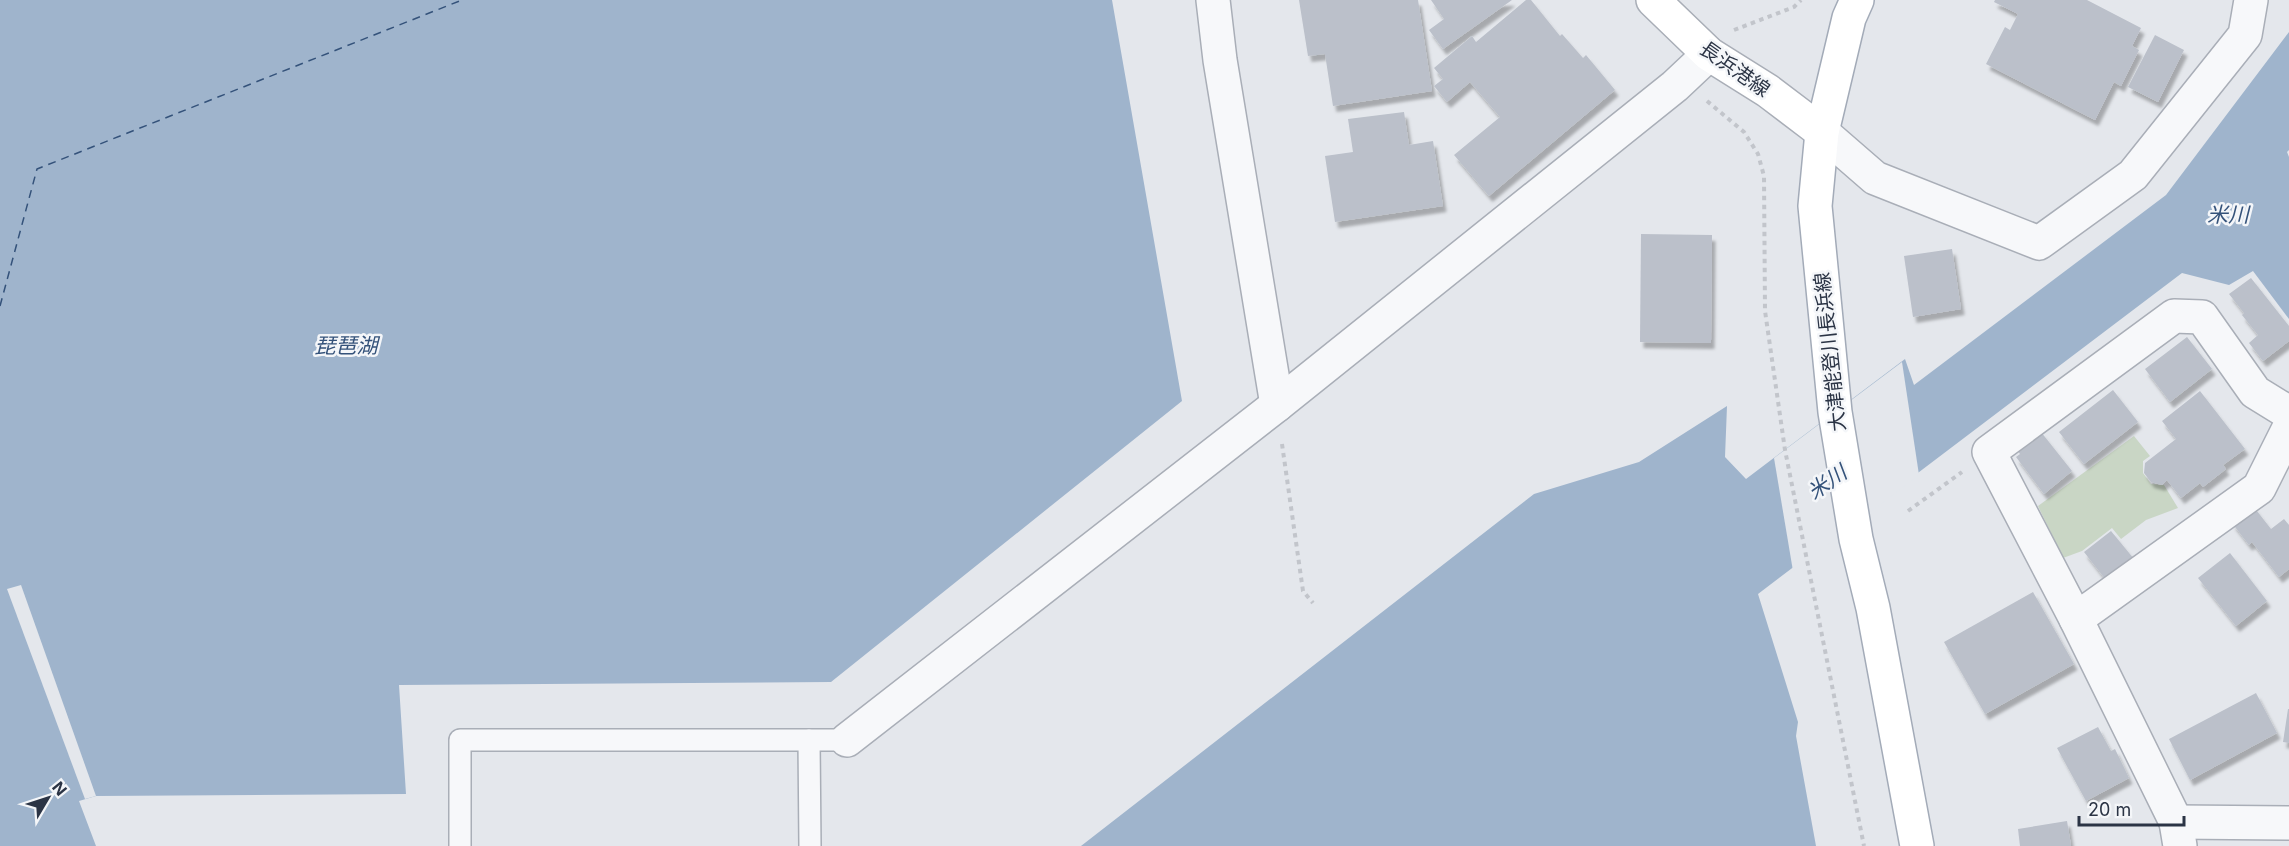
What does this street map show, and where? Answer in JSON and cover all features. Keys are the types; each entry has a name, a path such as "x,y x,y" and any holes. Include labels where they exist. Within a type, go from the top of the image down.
{"main road":[{"name":"長浜港線","path":"1653,0 1709,54 1768,91 1822,132"},
{"name":"大津能登川長浜線","path":"1857,0 1849,18 1822,132 1815,206 1835,412 1856,539 1873,608 1917,846"}],"street":[{"path":"1213,0 1222,72 1277,405"},
{"path":"1822,132 1875,178 2039,243 2133,175 2245,35 2251,0"},
{"path":"847,740 1277,405 1675,86 1709,54"},
{"path":"2289,413 2255,392 2202,317 2174,316 1989,452 2076,619 2178,834 2289,823"},
{"path":"2076,619 2259,488 2289,428"}],"lane":[{"path":"460,846 460,740 847,740"},
{"path":"809,740 810,846"}],"path":[{"path":"1733,30 1794,7 1801,0"},
{"path":"1705,99 1744,132 1758,154 1764,176 1765,311 1785,450 1864,846"},
{"path":"1277,405 1303,591 1313,603"},
{"path":"1908,511 1965,470"}],"green space":[{"path":"2134,436 2150,456 2143,461 2143,473 2151,484 2164,485 2178,508 2146,520 2121,539 2112,528 2082,551 2063,558 2038,506"}],"water":[{"name":"琵琶湖","path":"0,0 1112,0 1182,401 831,682 399,685 406,794 96,796 79,801 96,846 0,846"},
{"name":"米川","path":"2289,32 2289,150 2287,152 2289,157 2289,319 2253,271 2229,285 2182,273 1758,594 1798,722 1796,736 1816,846 1081,846 1534,494 1639,462 1727,406 1725,457 1746,479 1905,359 1914,385 2166,195"}],"pier":[{"path":"1902,362 1919,475 1793,571 1774,458"},
{"path":"21,585 96,796 85,799 7,589"}],"building":[{"path":"1299,0 1418,0 1432,91 1333,106 1325,54 1308,56"},
{"path":"1431,0 1512,0 1443,49 1429,30 1444,19"},
{"path":"1526,0 1531,0 1560,36 1562,34 1583,58 1586,55 1615,90 1489,196 1454,155 1500,117 1470,82 1447,102 1434,86 1443,79 1434,68 1472,36 1476,42"},
{"path":"1995,0 2087,0 2141,28 2132,46 2139,50 2121,86 2114,82 2095,120 1986,64 2005,27 2010,30 2018,14 1994,2"},
{"path":"2155,35 2184,50 2158,102 2128,87"},
{"path":"1404,112 1409,145 1433,141 1443,206 1335,222 1325,156 1353,152 1348,119"},
{"path":"1641,234 1712,235 1711,343 1640,342"},
{"path":"1952,249 1961,309 1913,317 1904,256"},
{"path":"2251,278 2289,326 2289,341 2263,361 2249,343 2258,335 2229,294"},
{"path":"2187,337 2212,369 2170,402 2145,369"},
{"path":"2113,390 2138,422 2084,464 2059,432"},
{"path":"2200,391 2245,449 2223,465 2226,469 2203,487 2200,483 2181,498 2167,480 2162,485 2151,482 2144,473 2145,463 2176,439 2162,421"},
{"path":"2041,432 2072,471 2044,494 2016,457 2020,454 2017,450"},
{"path":"2253,506 2271,529 2284,519 2289,525 2289,569 2279,577 2252,542 2249,545 2232,523"},
{"path":"2111,531 2134,559 2106,580 2084,552"},
{"path":"2230,553 2267,601 2236,626 2198,578"},
{"path":"2033,592 2074,664 1985,714 1944,642"},
{"path":"2256,693 2277,733 2190,780 2169,739"},
{"path":"2289,709 2289,743 2283,742"},
{"path":"2098,727 2111,751 2115,749 2129,778 2086,801 2057,748"},
{"path":"2067,821 2071,846 2020,846 2018,829"}],"ferry route":[{"path":"0,306 37,169 462,0"}]}
